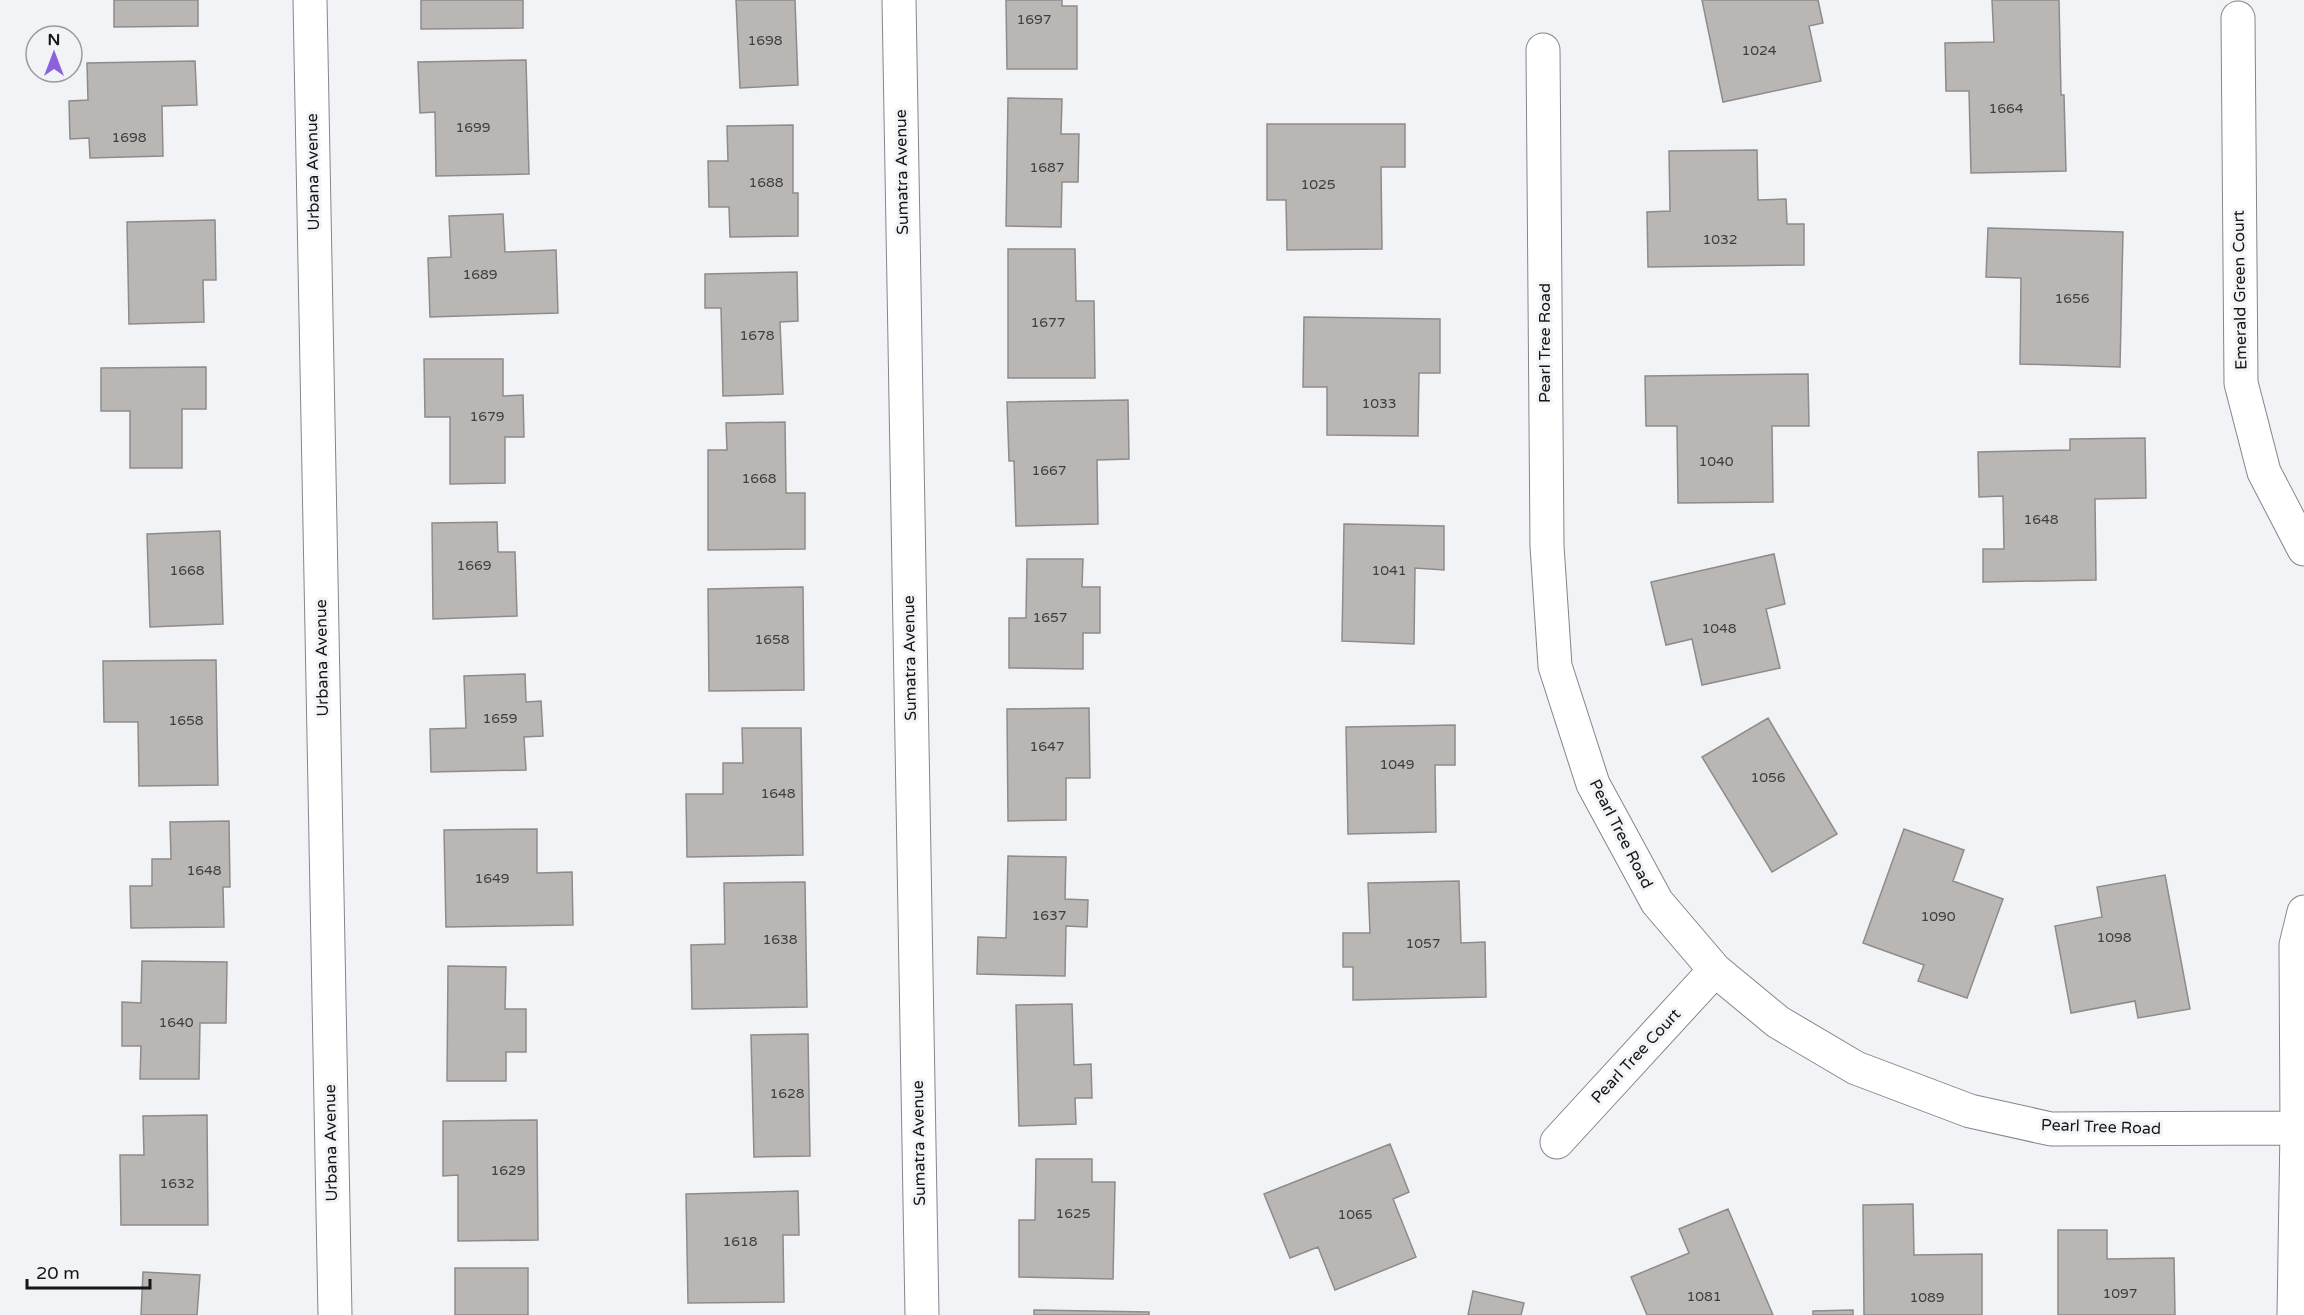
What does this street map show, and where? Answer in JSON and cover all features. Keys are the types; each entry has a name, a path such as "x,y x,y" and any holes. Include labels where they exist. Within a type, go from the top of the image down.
{"street":[{"name":"Urbana Avenue","path":"310,0 334,1315"},
{"name":"Sumatra Avenue","path":"899,0 922,1315"},
{"name":"Emerald Green Court","path":"2238,18 2241,383 2264,472 2304,549"},
{"name":"Pearl Tree Road","path":"1543,50 1547,546 1555,666 1593,784 1657,902 1715,970 1778,1022 1856,1068 1970,1111 2052,1129 2300,1129"},
{"path":"2294,1315 2300,1129 2296,945 2304,912"},
{"name":"Pearl Tree Court","path":"1557,1142 1715,970"}],"building":[{"path":"114,0 198,0 198,26 114,27"},
{"path":"421,0 523,0 523,28 421,29"},
{"path":"736,0 795,0 798,85 740,88"},
{"path":"1006,0 1062,0 1062,6 1077,6 1077,69 1007,69"},
{"path":"1702,0 1818,0 1823,23 1809,26 1821,81 1723,102"},
{"path":"1992,0 2059,0 2061,95 2064,95 2066,171 1971,173 1969,91 1946,91 1945,43 1994,42"},
{"path":"526,60 529,174 436,176 435,112 420,113 418,62"},
{"path":"195,61 197,105 162,106 163,156 90,158 89,138 70,139 69,101 88,100 87,63"},
{"path":"1008,98 1062,99 1061,134 1079,134 1078,182 1062,182 1061,227 1006,226"},
{"path":"1267,124 1405,124 1405,167 1381,167 1382,249 1287,250 1286,200 1267,200"},
{"path":"793,125 793,193 798,193 798,236 730,237 729,207 709,207 708,161 728,161 727,126"},
{"path":"1757,150 1758,200 1786,199 1787,224 1804,224 1804,265 1648,267 1647,212 1670,211 1669,151"},
{"path":"503,214 505,252 556,250 558,313 430,317 428,258 451,257 449,216"},
{"path":"215,220 216,280 203,280 204,322 129,324 127,222"},
{"path":"1988,228 2123,232 2120,367 2020,364 2021,278 1986,277"},
{"path":"1008,249 1075,249 1076,301 1094,301 1095,378 1008,378"},
{"path":"797,272 798,321 780,322 783,394 723,396 721,308 705,308 705,274"},
{"path":"1304,317 1440,319 1440,373 1419,373 1418,436 1327,435 1327,387 1303,387"},
{"path":"424,359 503,359 503,396 523,395 524,437 505,437 505,483 450,484 450,417 425,417"},
{"path":"206,367 206,409 182,409 182,468 130,468 130,411 101,411 101,368"},
{"path":"1808,374 1809,426 1772,426 1773,502 1678,503 1677,426 1646,426 1645,376"},
{"path":"1128,400 1129,459 1097,460 1098,524 1016,526 1014,461 1009,461 1007,402"},
{"path":"785,422 786,493 805,493 805,549 708,550 708,450 727,450 726,423"},
{"path":"2145,438 2146,498 2095,499 2096,580 1983,582 1983,549 2004,549 2003,496 1979,497 1978,452 2070,450 2070,439"},
{"path":"497,522 498,552 515,552 517,616 433,619 432,523"},
{"path":"1344,524 1444,526 1444,570 1415,568 1414,644 1342,641"},
{"path":"220,531 223,624 150,627 147,534"},
{"path":"1774,554 1785,604 1766,609 1780,668 1702,685 1692,639 1666,645 1651,582"},
{"path":"1027,559 1083,559 1082,587 1100,587 1100,633 1083,633 1083,669 1009,668 1009,618 1026,618"},
{"path":"803,587 804,690 709,691 708,589"},
{"path":"216,660 218,785 139,786 138,722 104,722 103,661"},
{"path":"525,674 526,702 541,701 543,736 524,737 526,770 431,772 430,729 466,728 464,676"},
{"path":"1089,708 1090,778 1066,778 1066,820 1008,821 1007,709"},
{"path":"1768,718 1837,834 1772,872 1702,757"},
{"path":"1455,725 1455,765 1435,765 1436,832 1348,834 1346,727"},
{"path":"742,728 801,728 803,855 687,857 686,794 723,794 723,763 743,763"},
{"path":"229,821 230,887 223,887 224,927 131,928 130,886 152,886 152,859 171,859 170,822"},
{"path":"537,829 537,873 572,872 573,925 446,927 444,830"},
{"path":"1904,829 1964,850 1953,881 2003,899 1967,998 1918,981 1924,965 1863,943"},
{"path":"1008,856 1066,857 1065,899 1088,900 1087,927 1066,926 1065,976 977,974 978,937 1006,938"},
{"path":"2165,875 2190,1009 2138,1018 2135,1001 2071,1013 2055,926 2102,917 2097,887"},
{"path":"1459,881 1461,943 1485,942 1486,997 1353,1000 1353,967 1343,967 1343,933 1370,933 1368,883"},
{"path":"805,882 807,1007 692,1009 691,945 725,944 724,883"},
{"path":"142,961 227,962 226,1023 200,1023 199,1079 140,1079 141,1046 122,1046 122,1002 141,1003"},
{"path":"448,966 506,967 505,1009 526,1009 526,1052 506,1052 506,1081 447,1081"},
{"path":"1072,1004 1074,1065 1091,1064 1092,1098 1075,1098 1076,1124 1019,1126 1016,1005"},
{"path":"808,1034 810,1156 754,1157 751,1035"},
{"path":"207,1115 208,1225 121,1225 120,1155 144,1155 143,1116"},
{"path":"537,1120 538,1240 458,1241 458,1175 443,1176 443,1121"},
{"path":"1390,1144 1409,1192 1393,1199 1416,1257 1335,1290 1318,1247 1290,1258 1264,1194"},
{"path":"1036,1159 1092,1159 1092,1182 1115,1182 1113,1279 1019,1277 1019,1220 1035,1220"},
{"path":"798,1191 799,1235 783,1235 784,1302 688,1303 686,1194"},
{"path":"1913,1204 1914,1255 1982,1254 1982,1315 1864,1315 1863,1205"},
{"path":"1728,1209 1773,1315 1647,1315 1631,1277 1689,1253 1679,1229"},
{"path":"2058,1230 2107,1230 2107,1259 2174,1258 2175,1315 2058,1315"},
{"path":"455,1268 528,1268 528,1315 455,1315"},
{"path":"143,1272 200,1275 197,1315 141,1315"},
{"path":"1473,1291 1524,1303 1521,1315 1468,1315"},
{"path":"1034,1310 1149,1312 1149,1315 1034,1315"},
{"path":"1853,1310 1853,1315 1813,1315 1813,1311"}]}
